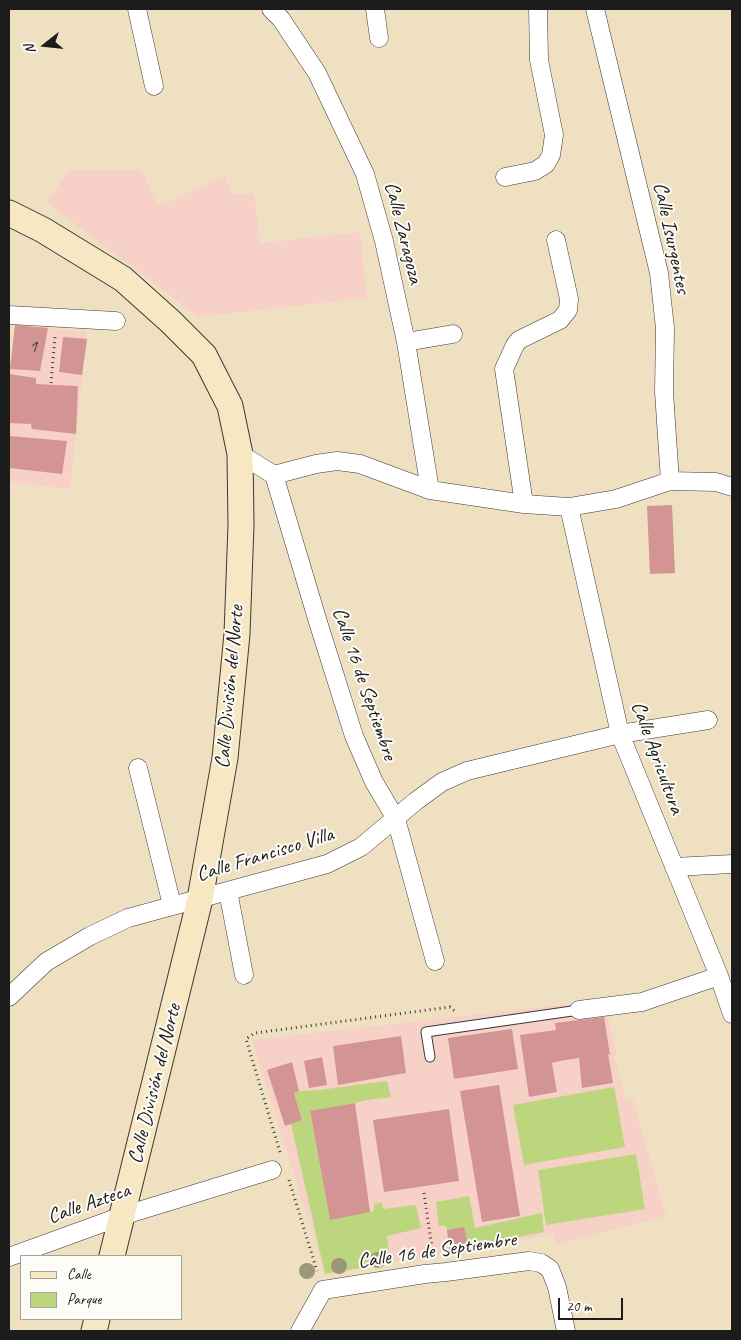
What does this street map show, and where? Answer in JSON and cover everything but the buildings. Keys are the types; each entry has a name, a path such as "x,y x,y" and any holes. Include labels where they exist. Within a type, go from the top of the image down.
{"street":[{"path":"137,9 154,86"},
{"name":"Calle Zaragoza","path":"271,9 281,19 317,73 365,174 384,241 406,342 430,490"},
{"path":"375,9 379,38"},
{"path":"505,177 534,171 546,164 551,155 554,135 539,60 538,9"},
{"name":"Calle Isurgentes","path":"595,9 659,273 665,328 664,392 670,481"},
{"name":"Calle División del Norte","path":"9,214 43,230 123,279 204,355 230,406 240,454 242,525 237,634 225,758 200,899 112,1255"},
{"path":"524,504 504,369 519,340 560,320 568,310 569,299 556,240"},
{"path":"9,314 116,321"},
{"path":"406,342 453,334"},
{"path":"240,454 274,476 316,464 337,461 360,464 430,490 524,504 569,507 616,499 670,481 716,482 732,487"},
{"name":"Calle 16 de Septiembre","path":"274,476 354,736 374,782 396,819 435,961"},
{"name":"Calle Agricultura","path":"569,507 620,734 732,1014"},
{"name":"Calle Francisco Villa","path":"9,997 46,962 90,936 128,918 327,864 361,847 442,782 467,771 620,734 708,720"},
{"path":"138,768 172,905"},
{"path":"674,867 732,864"},
{"path":"228,891 244,975"},
{"path":"579,1010 642,1002 718,976"},
{"name":"Calle Azteca","path":"9,1257 122,1216 279,1170"},
{"name":"Calle 16 de Septiembre","path":"321,1282 436,1273 529,1261 541,1263 550,1269 557,1287 566,1331"},
{"path":"300,1331 321,1282"}],"lane":[{"path":"430,1057 426,1032 579,1010"}],"path":[{"path":"51,383 57,318"},
{"path":"280,1152 246,1039 255,1033 450,1007 457,1013"},
{"path":"279,1170 321,1282"},
{"path":"424,1193 436,1273"}],"shaded area":[{"path":"70,170 141,170 158,206 225,176 233,195 254,193 260,243 360,232 367,298 198,317 46,202"},
{"path":"15,325 87,332 70,489 9,482 9,380"},
{"path":"578,1003 607,1012 617,1055 614,1056 626,1101 633,1099 666,1216 556,1245 554,1234 325,1274 252,1040"}],"green space":[{"path":"387,1081 391,1097 310,1112 330,1219 374,1211 374,1204 382,1202 383,1209 416,1205 421,1228 387,1236 390,1263 325,1274 291,1124 302,1119 294,1093"},
{"path":"614,1087 625,1147 524,1165 513,1105"},
{"path":"636,1154 645,1209 546,1225 538,1170"},
{"path":"469,1196 475,1228 542,1213 544,1232 468,1247 464,1228 447,1230 446,1226 439,1226 436,1202"}]}
